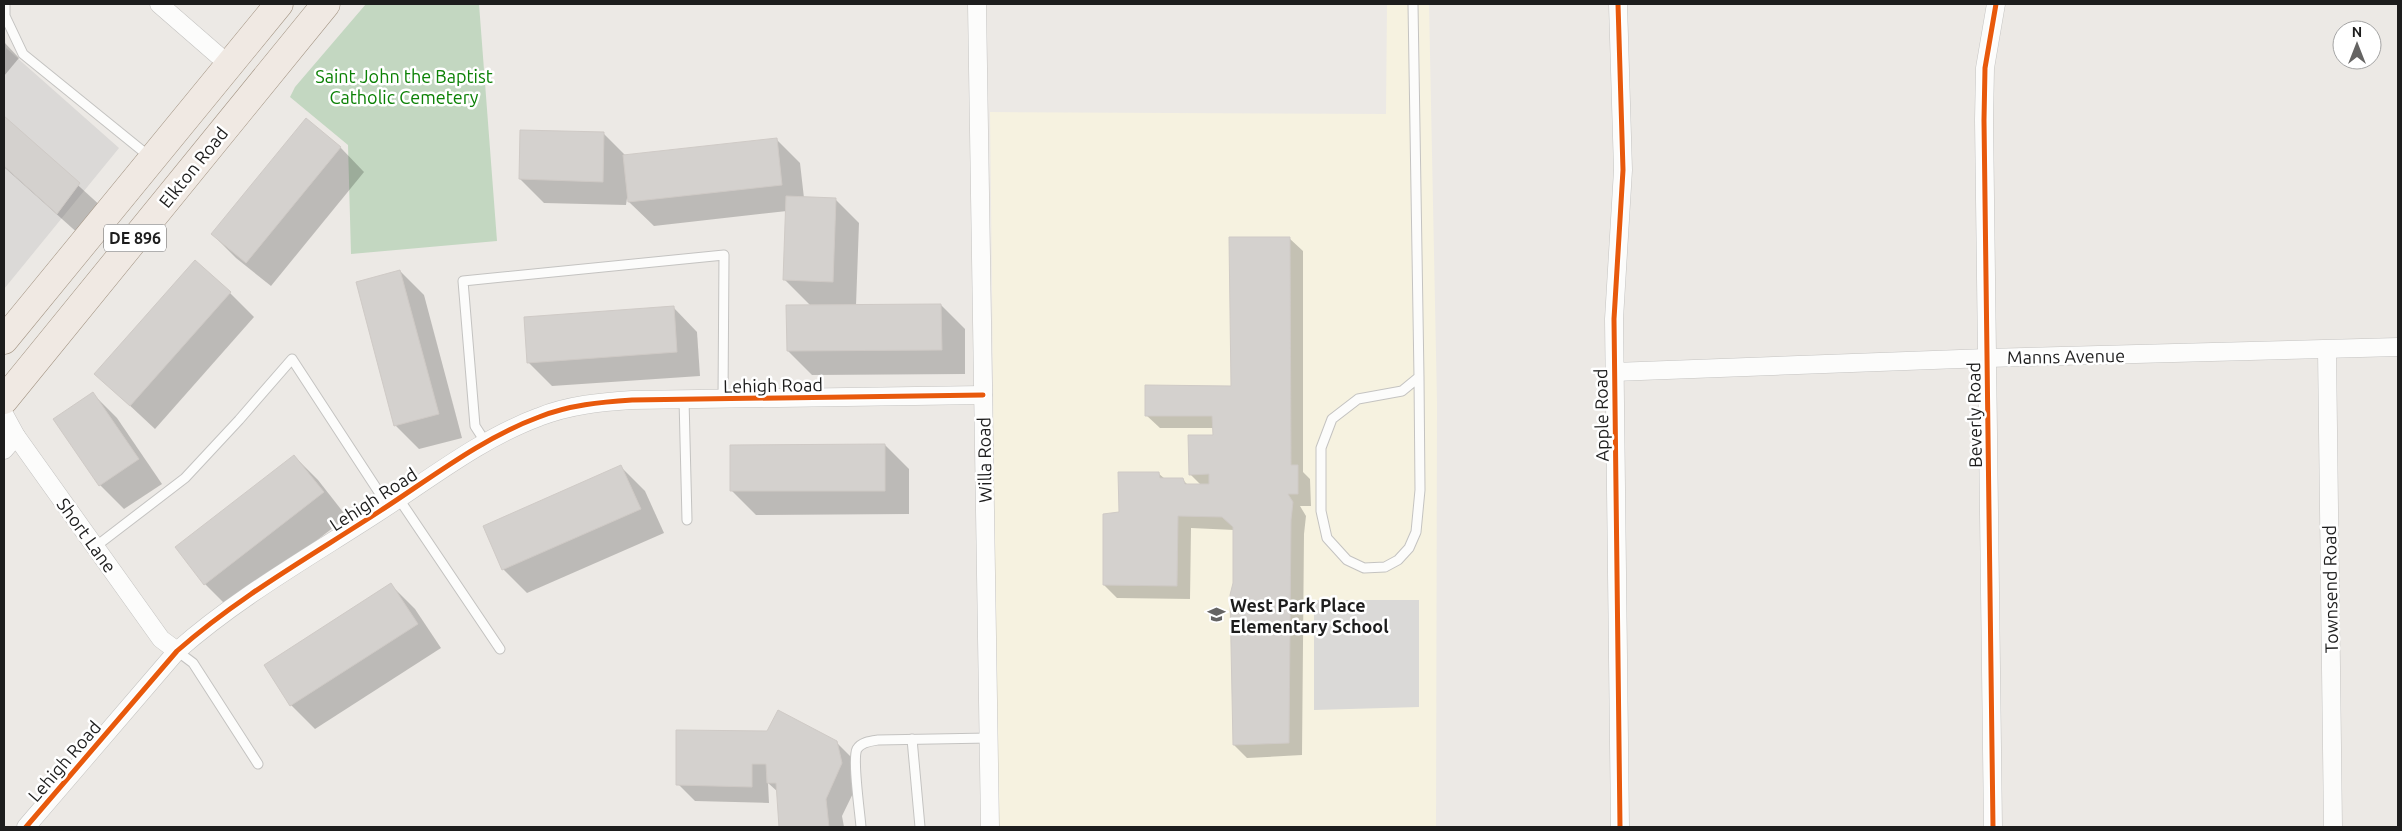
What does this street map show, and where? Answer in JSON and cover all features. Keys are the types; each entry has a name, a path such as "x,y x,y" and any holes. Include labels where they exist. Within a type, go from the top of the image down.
{"main road":[{"name":"DE 896","path":"4,340 279,4"},
{"name":"Elkton Road","path":"4,400 326,4"}],"street":[{"path":"159,4 228,64"},
{"name":"Willa Road","path":"977,4 990,827"},
{"name":"Apple Road","path":"1618,4 1623,170 1616,255 1614,372 1620,827"},
{"name":"Beverly Road","path":"1994,827 1984,93 1988,46 1996,4"},
{"name":"Manns Avenue","path":"1614,372 1987,358 2398,347"},
{"name":"Townsend Road","path":"2327,350 2333,827"},
{"name":"Lehigh Road","path":"30,826 177,651 222,614 486,443 539,417 586,404 632,400 983,396"},
{"name":"Short Lane","path":"4,414 16,436 161,639 177,651"},
{"path":"4,450 16,436"}],"lane":[{"path":"5,4 5,16 23,54 152,159"},
{"path":"1413,4 1419,377 1420,490 1416,532 1408,548 1398,560 1385,567 1364,568 1347,560 1327,538 1321,511 1321,448 1332,419 1358,400 1402,391 1419,377"},
{"path":"486,443 476,426 463,281 724,256 723,399"},
{"name":"Lehigh Road","path":"95,547 185,478 292,359 393,503"},
{"path":"684,400 687,520"},
{"path":"393,503 500,649"},
{"path":"177,651 193,663 258,764"},
{"path":"861,827 856,761 858,748 862,744 878,740 989,738"},
{"path":"912,739 920,827"}],"shaded area":[{"name":"West Park Place Elementary School","path":"1387,4 1429,4 1437,403 1436,827 998,827 990,112 1386,114"},
{"path":"4,24 6,48 119,148 4,289"},
{"path":"1314,600 1419,600 1419,707 1314,710"}],"green space":[{"name":"Saint John the Baptist Catholic Cemetery","path":"366,4 479,4 497,241 351,254 348,145 290,97 295,87"}],"building":[{"path":"4,116 80,183 57,214 4,166"},
{"path":"306,118 341,147 246,263 211,234"},
{"path":"520,130 604,132 603,182 519,179"},
{"path":"777,138 782,185 628,202 623,155"},
{"path":"786,196 836,198 833,282 783,280"},
{"name":"West Park Place Elementary School","path":"1229,237 1290,237 1291,465 1298,465 1298,494 1288,494 1293,502 1291,520 1289,743 1233,745 1230,595 1233,583 1233,527 1222,517 1178,516 1177,586 1103,585 1103,514 1119,512 1118,472 1159,472 1160,478 1183,478 1185,484 1209,484 1209,474 1189,475 1188,435 1213,435 1212,416 1145,416 1145,385 1231,386"},
{"path":"195,260 231,292 130,406 94,374"},
{"path":"400,270 439,414 394,426 356,282"},
{"path":"941,304 942,350 787,351 786,305"},
{"path":"674,306 677,352 527,363 524,317"},
{"path":"93,392 139,459 99,486 53,419"},
{"path":"885,444 885,491 730,491 730,445"},
{"path":"294,455 324,492 204,585 175,547"},
{"path":"621,465 641,509 502,570 483,526"},
{"path":"391,583 418,624 290,706 264,665"},
{"path":"778,710 837,741 842,763 826,799 829,827 779,827 776,783 767,783 766,764 752,764 752,787 676,785 676,730 767,731"}],"cycle path":[{"path":"1618,4 1623,170 1614,319 1620,827"},
{"path":"1993,827 1984,120 1985,68 1996,4"},
{"path":"26,827 177,651 200,631 250,595 457,459 518,426 550,413 573,407 632,400 983,395"}],"place":[{"name":"West Park Place Elementary School","path":"1216,615"}]}
